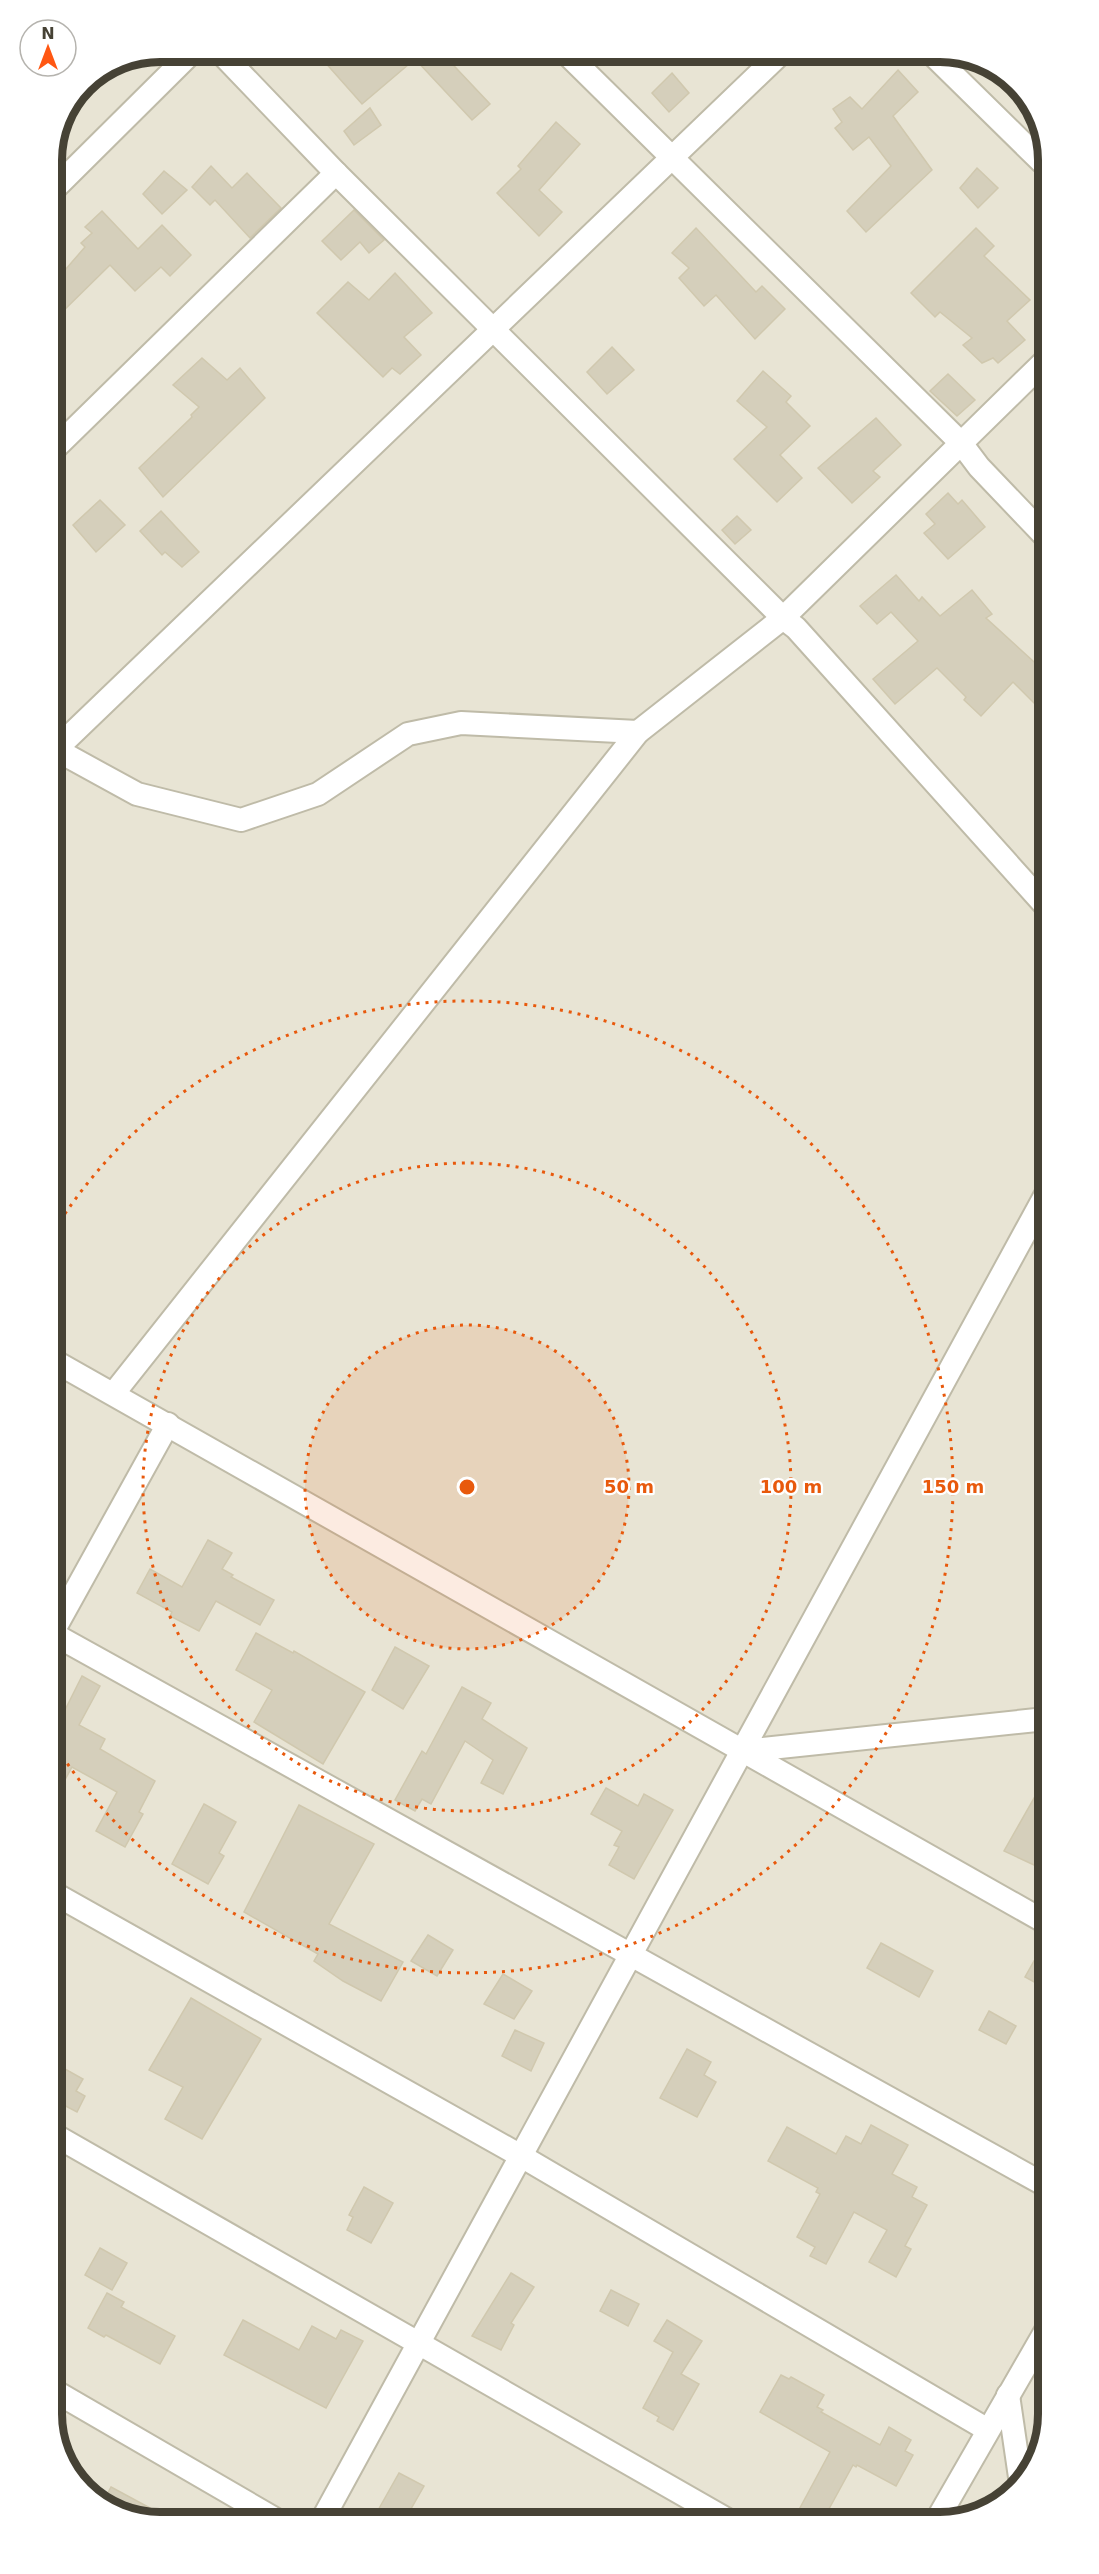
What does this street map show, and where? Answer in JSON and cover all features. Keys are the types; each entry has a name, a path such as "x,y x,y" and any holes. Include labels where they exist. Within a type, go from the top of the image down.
{"street":[{"path":"62,181 183,62"},
{"path":"230,62 493,329 783,618 796,628 1037,896"},
{"path":"575,62 961,443 980,467 1037,528"},
{"path":"62,741 772,62"},
{"path":"940,62 1037,157"},
{"path":"62,441 336,172"},
{"path":"114,1393 638,732 783,618 1037,369"},
{"path":"62,755 137,794 242,820 318,794 408,734 461,723 638,732"},
{"path":"326,2512 1037,1211"},
{"path":"62,1365 1037,1917"},
{"path":"62,1615 168,1424"},
{"path":"62,1639 1037,2180"},
{"path":"743,1750 1037,1720"},
{"path":"62,1898 521,2156 988,2430"},
{"path":"62,2139 714,2512"},
{"path":"941,2512 1037,2346"},
{"path":"62,2395 263,2512"},
{"path":"1008,2395 1018,2472"}],"shaded area":[{"path":"946,62 959,63 977,69 999,82 1017,100 1032,128 1037,146 1037,2415 1036,2434 1021,2469 999,2492 971,2507 953,2512 153,2512 122,2505 100,2492 78,2469 67,2446 63,2434 62,2415 62,153 65,134 82,100 110,75 140,63"}],"building":[{"path":"325,62 411,62 362,104"},
{"path":"418,62 450,62 490,104 472,120"},
{"path":"898,70 918,92 893,116 932,170 866,232 847,211 891,166 869,137 853,150 835,128 842,122 833,109 850,97 862,109"},
{"path":"672,73 689,93 669,112 652,93"},
{"path":"370,108 381,125 354,145 344,131"},
{"path":"556,122 580,144 539,190 562,212 539,236 497,193 521,169 518,166"},
{"path":"211,166 232,188 247,173 281,208 250,238 215,200 210,205 192,187"},
{"path":"977,168 998,188 978,208 960,188"},
{"path":"164,171 187,190 162,214 143,194"},
{"path":"354,210 384,240 369,253 360,242 341,260 322,241"},
{"path":"102,211 138,249 162,225 191,255 170,276 161,267 135,291 110,265 62,312 62,273 85,247 81,243 92,233 85,227"},
{"path":"696,228 756,292 762,286 785,309 755,339 716,295 704,306 679,278 689,268 672,253"},
{"path":"976,228 994,246 984,256 1030,300 1007,321 1025,340 998,363 993,358 982,363 963,345 972,338 940,312 935,317 911,293"},
{"path":"395,273 432,313 404,337 421,355 400,374 392,368 383,377 317,313 348,282 369,300"},
{"path":"612,347 634,370 607,394 587,372"},
{"path":"202,358 227,380 240,368 265,398 163,497 139,468 192,417 191,415 199,407 173,385"},
{"path":"763,371 791,396 786,402 810,426 780,455 802,478 777,502 734,459 767,427 737,401"},
{"path":"948,374 975,400 957,416 930,391"},
{"path":"876,418 901,445 873,471 880,477 852,503 818,468"},
{"path":"948,493 958,504 962,500 985,527 948,559 924,533 935,524 926,514"},
{"path":"100,500 125,525 96,552 73,525"},
{"path":"161,511 199,552 182,567 165,552 162,555 140,531"},
{"path":"737,516 751,530 735,544 722,530"},
{"path":"896,575 919,601 922,597 940,616 972,590 992,614 986,618 1037,665 1037,706 1013,682 981,716 937,668 895,704 873,679 918,641 891,612 877,624 860,606"},
{"path":"208,1540 232,1553 222,1569 233,1575 231,1577 274,1600 260,1625 216,1601 199,1631 170,1616 172,1612 137,1593 150,1569 182,1587"},
{"path":"256,1633 293,1653 294,1651 365,1692 323,1764 254,1722 272,1690 236,1670"},
{"path":"395,1647 429,1666 403,1709 372,1690"},
{"path":"82,1676 100,1686 79,1725 105,1739 100,1749 155,1781 139,1812 143,1814 125,1847 96,1831 117,1792 72,1767 62,1785 62,1716"},
{"path":"462,1687 491,1703 482,1719 527,1748 503,1794 481,1783 493,1760 465,1741 431,1804 422,1799 415,1811 395,1800 422,1751 426,1754"},
{"path":"606,1788 638,1806 644,1794 673,1810 634,1879 609,1865 619,1847 614,1845 622,1831 591,1814"},
{"path":"1037,1793 1037,1866 1004,1851"},
{"path":"204,1804 236,1822 219,1853 224,1856 208,1884 172,1864"},
{"path":"299,1805 374,1844 329,1924 403,1962 381,2001 343,1981 314,1961 318,1954 244,1912"},
{"path":"428,1935 453,1950 437,1976 411,1961"},
{"path":"881,1943 933,1971 919,1997 867,1968"},
{"path":"1034,1961 1037,1963 1037,1984 1025,1977"},
{"path":"503,1974 532,1991 514,2019 484,2004"},
{"path":"191,1998 261,2039 202,2139 165,2119 183,2087 149,2070"},
{"path":"989,2011 1016,2026 1006,2044 979,2030"},
{"path":"515,2030 544,2043 531,2071 502,2056"},
{"path":"687,2049 711,2062 704,2075 716,2082 697,2117 660,2098"},
{"path":"62,2067 83,2079 76,2091 85,2096 77,2112 62,2104"},
{"path":"871,2125 908,2145 892,2174 917,2187 912,2197 927,2205 905,2246 911,2249 896,2277 869,2262 887,2230 854,2212 826,2264 810,2256 815,2247 797,2237 820,2194 816,2192 818,2188 768,2161 787,2127 836,2154 846,2136 861,2144"},
{"path":"364,2187 393,2203 371,2243 347,2230 353,2217 349,2215"},
{"path":"100,2248 127,2263 112,2290 85,2275"},
{"path":"511,2273 534,2287 511,2323 514,2325 501,2350 472,2336"},
{"path":"611,2290 639,2304 628,2326 600,2311"},
{"path":"107,2293 124,2302 121,2307 175,2336 160,2364 88,2328"},
{"path":"243,2320 299,2350 312,2326 336,2339 341,2330 363,2341 326,2408 224,2355"},
{"path":"667,2320 702,2341 681,2374 699,2384 673,2430 657,2421 659,2417 643,2408 673,2352 654,2341"},
{"path":"781,2375 789,2379 791,2377 824,2395 817,2407 823,2410 821,2412 880,2445 889,2427 911,2440 905,2451 913,2455 896,2486 853,2465 827,2512 798,2512 830,2452 760,2412"},
{"path":"399,2473 424,2486 409,2512 377,2512"},
{"path":"111,2487 158,2512 134,2509 106,2496"}]}
